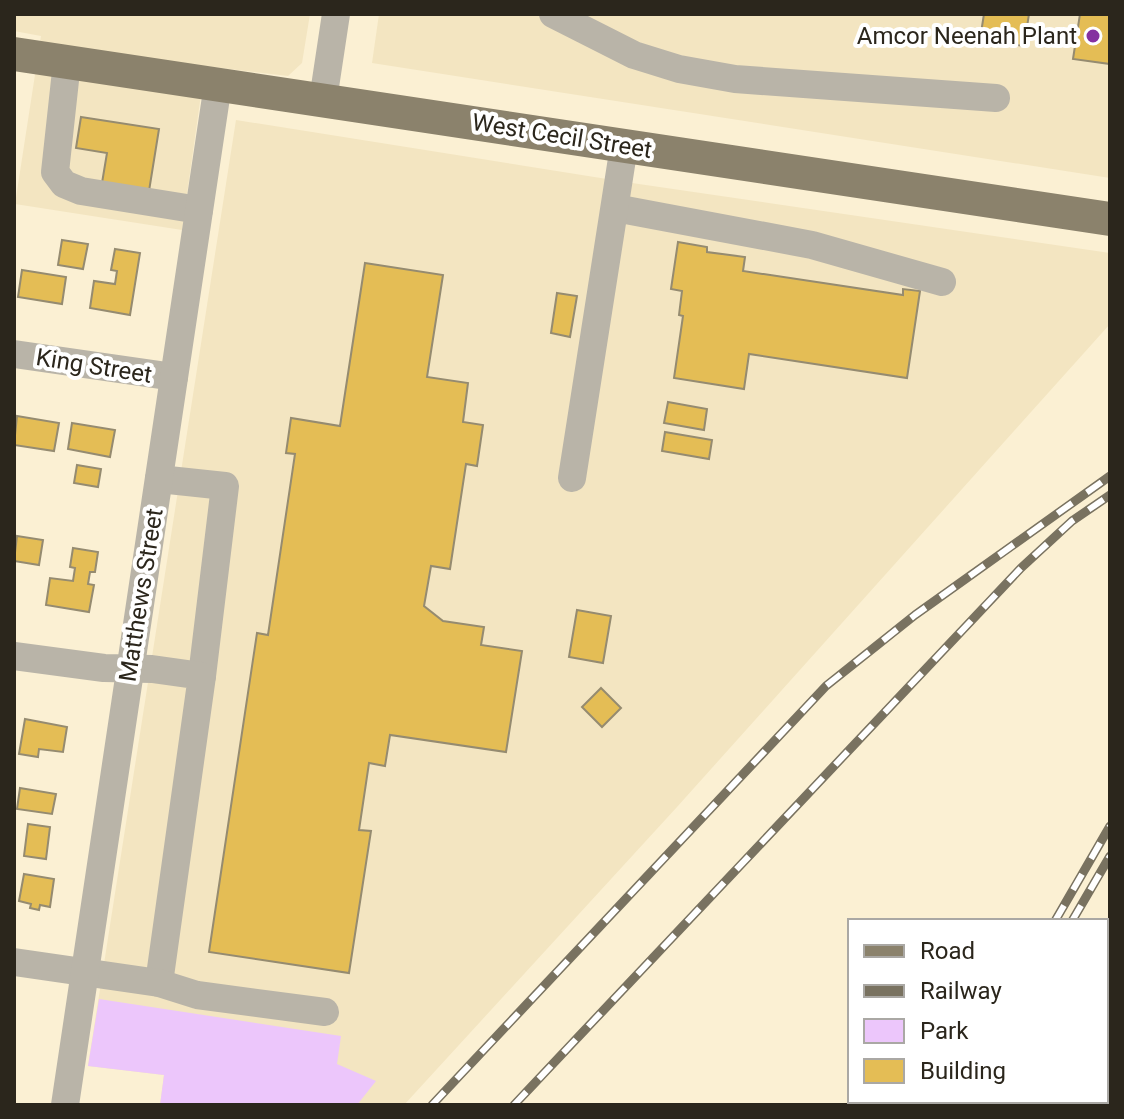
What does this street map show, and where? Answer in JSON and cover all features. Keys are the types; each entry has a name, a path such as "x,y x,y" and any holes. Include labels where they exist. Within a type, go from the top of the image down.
{"main road":[{"name":"West Cecil Street","path":"14,54 1110,219"}],"street":[{"path":"323,100 336,14"},
{"path":"553,14 634,55 679,69 750,80 996,98"},
{"path":"67,62 55,172 64,184 81,191 199,210"},
{"name":"Matthews Street","path":"65,1105 218,84"},
{"path":"572,478 624,146"},
{"path":"615,208 812,245 942,282"},
{"name":"King Street","path":"14,354 174,377"},
{"path":"159,479 225,486 159,983"},
{"path":"14,656 104,668 202,676"},
{"path":"14,962 159,983 197,995 325,1012"}],"shaded area":[{"path":"14,14 310,14 302,63 288,76 205,66 182,230 15,204 41,36 14,31"},
{"path":"379,14 1110,14 1110,178 372,63"},
{"path":"236,120 632,183 1110,253 1110,324 677,807 404,1105 160,1105 164,1075 88,1066"}],"green space":[{"path":"99,999 341,1036 337,1064 376,1081 357,1105 160,1105 164,1075 88,1066"}],"building":[{"name":"Amcor Neenah Plant","path":"984,14 1029,14 1024,46 980,39"},
{"name":"Amcor Neenah Plant","path":"1080,14 1110,14 1110,64 1073,59"},
{"path":"81,117 159,129 149,191 102,183 107,153 76,148"},
{"path":"62,240 88,244 83,269 58,265"},
{"path":"678,242 707,247 707,252 745,257 743,271 903,295 903,289 920,291 907,378 749,354 744,389 674,378 683,316 679,315 682,291 671,289"},
{"path":"115,249 140,253 130,315 90,308 94,281 115,284 117,271 111,270"},
{"path":"365,263 443,275 427,377 468,383 463,422 483,425 477,466 466,464 450,569 431,566 424,606 443,621 484,627 481,645 522,651 506,752 390,735 385,766 369,763 359,830 371,831 349,973 209,952 257,633 268,635 295,454 286,453 291,418 340,426"},
{"path":"22,270 66,277 62,304 18,297"},
{"path":"557,293 577,296 570,337 551,333"},
{"path":"668,402 707,409 704,430 664,423"},
{"path":"17,416 59,423 54,451 14,445"},
{"path":"72,423 115,430 110,457 68,449"},
{"path":"665,432 712,440 709,459 662,451"},
{"path":"77,465 101,469 98,487 74,483"},
{"path":"17,536 43,540 39,565 14,561"},
{"path":"73,548 98,552 95,572 90,572 88,584 94,585 89,612 46,605 50,578 73,581 75,568 70,567"},
{"path":"577,610 611,616 603,663 569,657"},
{"path":"601,688 621,708 602,727 582,707"},
{"path":"25,719 67,727 63,752 39,749 38,757 19,754"},
{"path":"20,788 56,794 52,814 17,809"},
{"path":"28,824 50,827 46,859 24,856"},
{"path":"24,874 54,879 50,907 40,905 39,910 19,901"}],"railway":[{"path":"432,1105 826,686 915,615 1110,476"},
{"path":"514,1105 1021,568 1072,521 1110,495"},
{"path":"1056,919 1110,826"},
{"path":"1073,919 1110,856"}],"place":[{"name":"Amcor Neenah Plant","path":"1093,36"}]}
